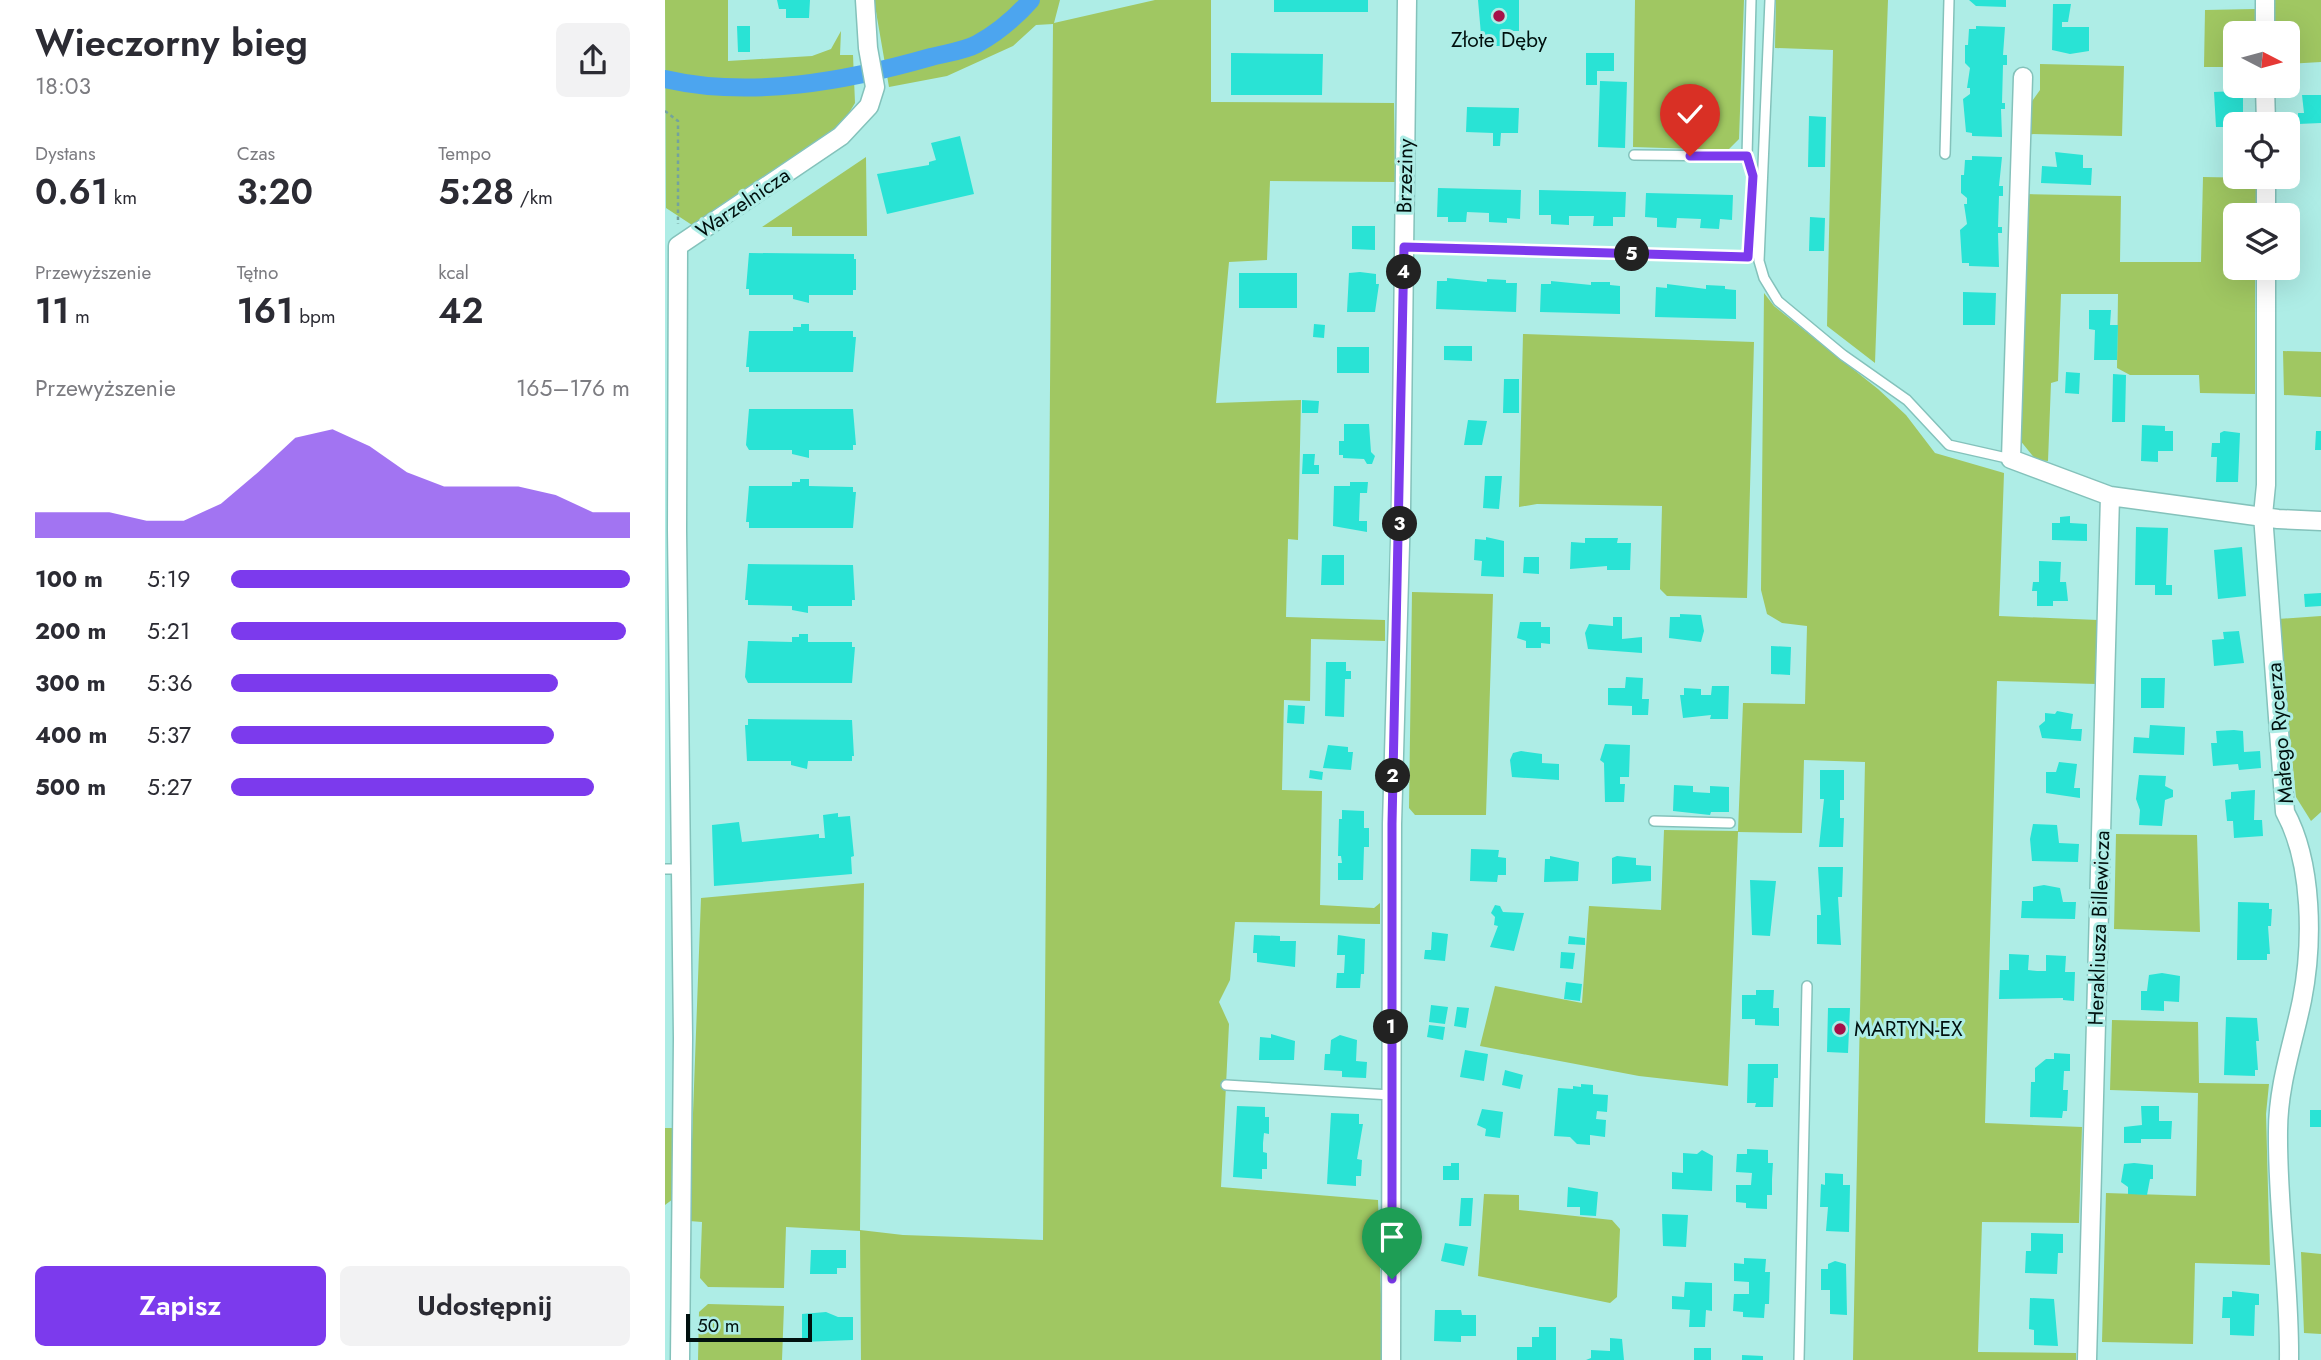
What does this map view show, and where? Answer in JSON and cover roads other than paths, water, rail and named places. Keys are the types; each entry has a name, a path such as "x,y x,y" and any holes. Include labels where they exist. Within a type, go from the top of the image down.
{"street":[{"name":"Warzelnicza","path":"680,1360 683,1293 672,640 678,246 841,136 869,106 874,87 865,0"},
{"name":"Brzeziny","path":"1391,1360 1392,824 1407,0"},
{"path":"2265,0 2265,21"},
{"path":"2023,77 2011,459 2110,496 2321,521"},
{"name":"Małego Rycerza","path":"2266,280 2266,485 2263,515 2285,812 2297,833 2304,863 2308,939 2307,971 2287,1052 2277,1129 2279,1215 2289,1360"},
{"name":"Herakliusza Billewicza","path":"2087,1360 2110,496"}],"lane":[{"path":"1404,247 1748,257 1753,176 1747,156 1751,0"},
{"path":"1770,0 1759,261 1764,278 1778,300 1843,355 1907,400 1949,445 2011,459"},
{"path":"1945,154 1949,0"},
{"path":"1634,155 1747,156"},
{"path":"1654,821 1730,823"},
{"path":"1799,1360 1807,986"},
{"path":"1226,1085 1391,1096"}],"waterway":[{"path":"665,79 698,85 765,87 833,80 866,73 972,46 1000,30 1031,0"}],"place":[{"name":"Złote Dęby","path":"1499,16"},
{"name":"MARTYN-EX","path":"1840,1029"}]}
